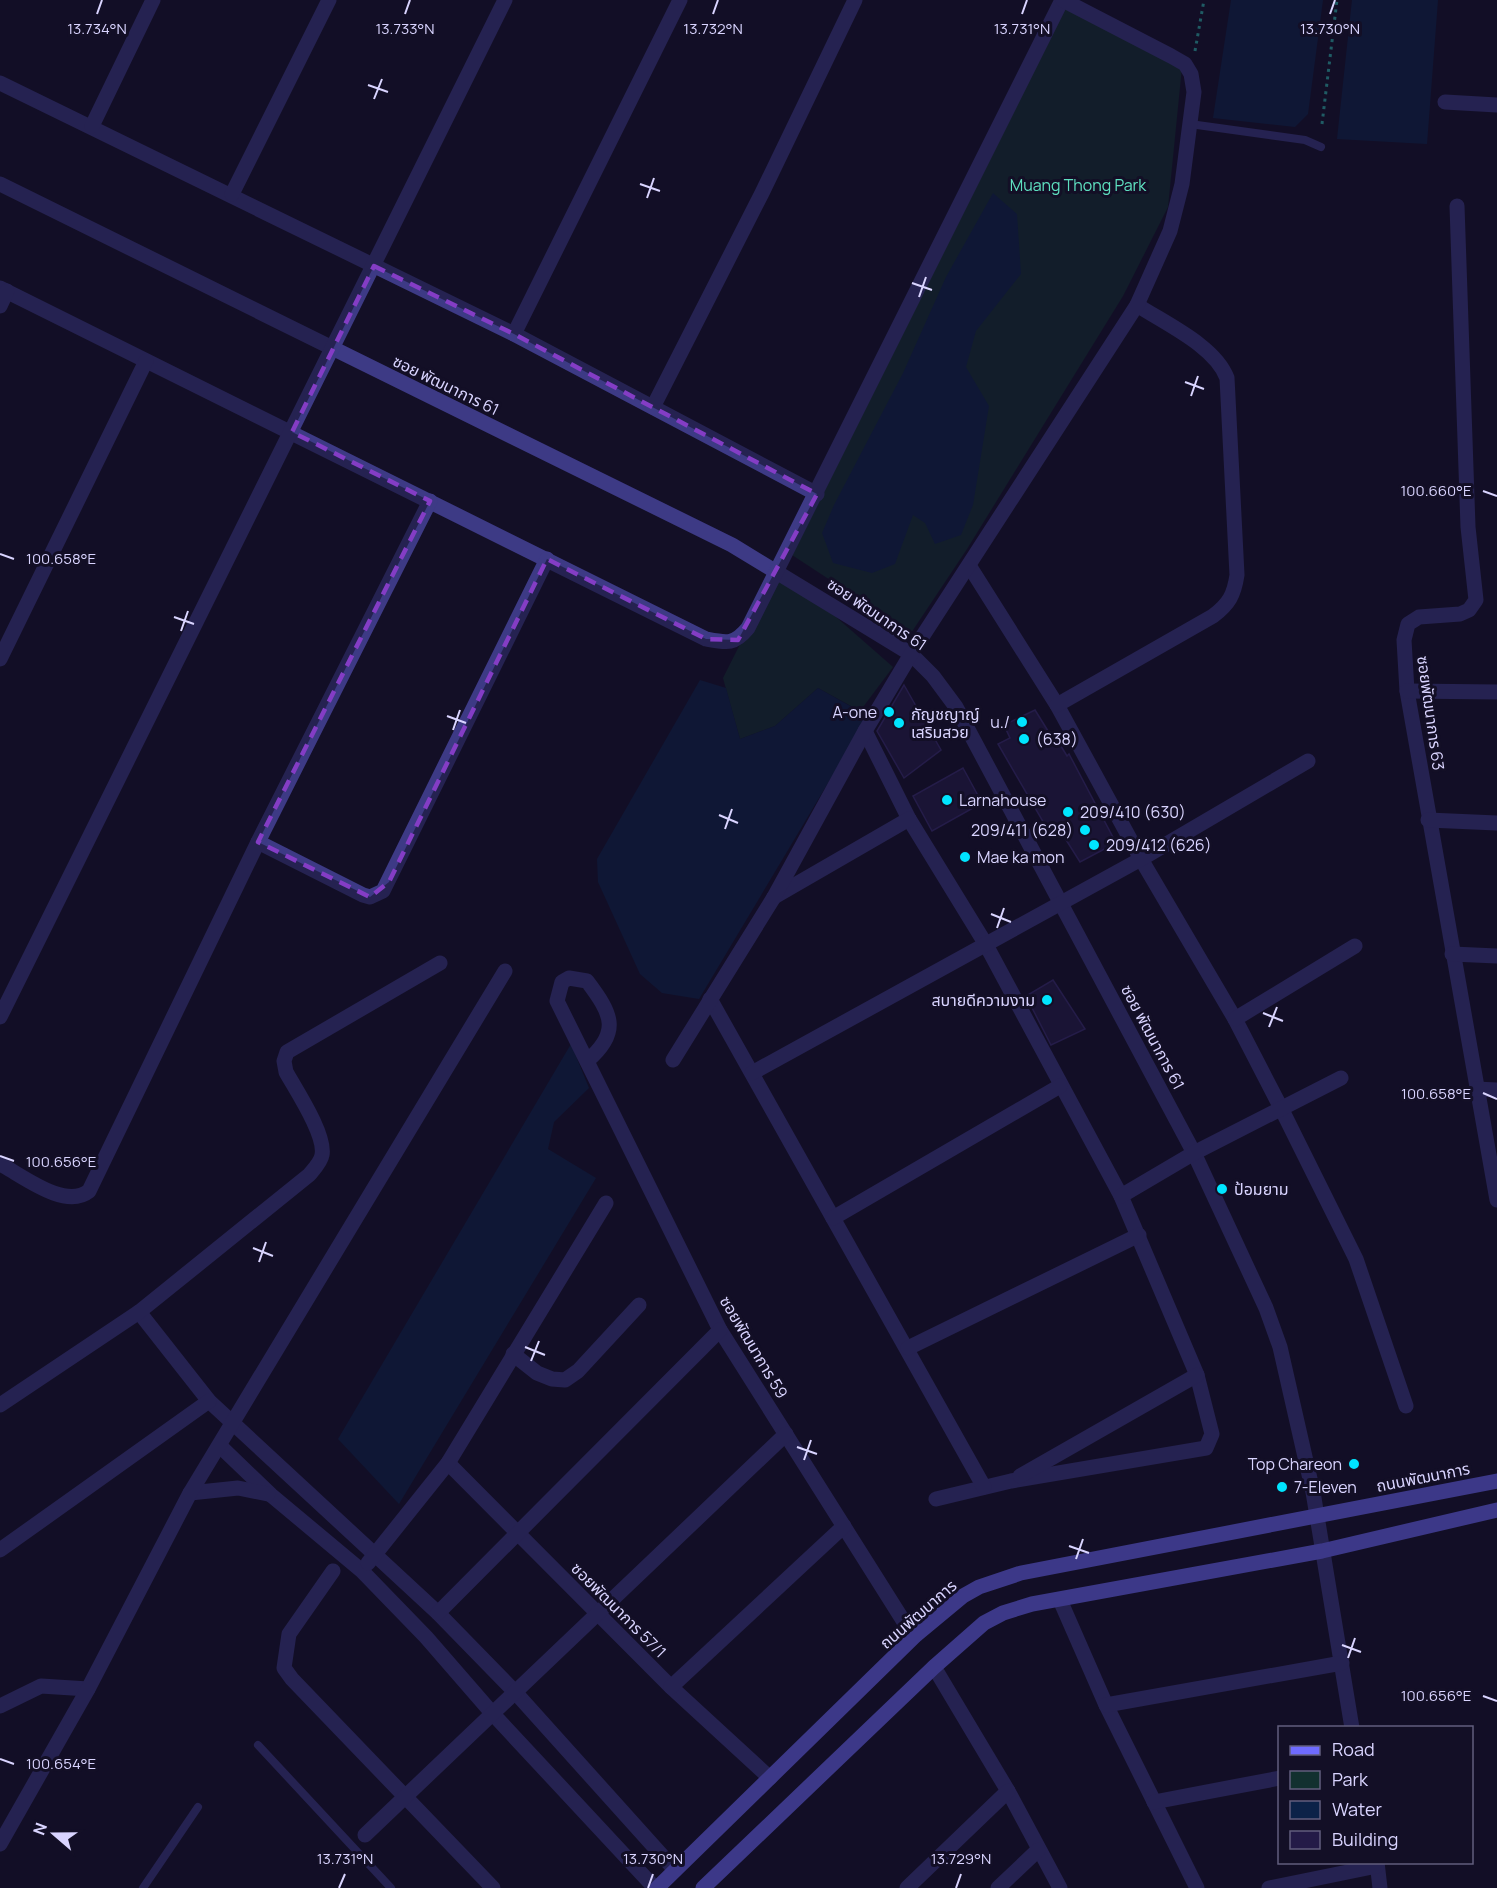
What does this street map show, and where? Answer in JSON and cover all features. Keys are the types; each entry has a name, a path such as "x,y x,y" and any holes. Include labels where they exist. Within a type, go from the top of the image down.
{"main road":[{"name":"ถนนพัฒนาการ","path":"656,1888 916,1635 963,1596 979,1587 1021,1573 1497,1481"},
{"path":"703,1888 934,1667 984,1623 1004,1612 1322,1551 1497,1510"}],"street":[{"path":"92,126 153,0"},
{"path":"232,194 329,0"},
{"path":"0,1017 505,0"},
{"path":"514,334 680,0"},
{"path":"653,407 762,194 855,0"},
{"path":"0,306 4,289 706,639 724,642 738,640 748,628 817,494 1062,0 1185,64 1191,74 1194,92 1176,211 1170,231 1137,305 970,567 911,654 865,731 774,897 673,1060"},
{"path":"0,82 514,334 817,494"},
{"path":"1445,102 1497,105"},
{"name":"ซอย พัฒนาการ 61","path":"0,184 332,350 732,545 777,570 911,654 933,676 956,707 1194,1152 1266,1308 1280,1347 1317,1517 1352,1726"},
{"name":"ซอยพัฒนาการ 63","path":"1457,206 1468,527 1476,600 1469,610 1460,614 1419,617 1408,624 1404,640 1407,691 1428,820 1497,1200"},
{"path":"1057,705 1213,616 1226,607 1234,593 1237,575 1227,378 1221,363 1209,351 1137,305"},
{"path":"0,659 146,361"},
{"path":"0,1164 62,1198 82,1196 89,1191 258,842 430,501"},
{"path":"258,842 363,895 370,897 383,891 547,559"},
{"path":"970,567 1057,705 1141,859 1235,1019 1356,1259 1406,1406"},
{"path":"1407,691 1497,692"},
{"path":"865,731 909,819 985,943 1121,1196 1197,1375 1212,1434 1206,1448 1011,1481 936,1499"},
{"path":"752,1073 1141,859 1308,761"},
{"path":"774,897 909,819"},
{"path":"1428,820 1497,823"},
{"path":"1235,1019 1355,946"},
{"path":"1452,954 1497,956"},
{"path":"0,1405 140,1312 309,1174 318,1164 322,1146 316,1128 286,1072 284,1061 287,1052 440,963"},
{"path":"0,1844 88,1689 190,1493 505,971"},
{"name":"ซอยพัฒนาการ 59","path":"587,1061 605,1044 611,1025 606,1010 587,981 569,978 562,982 557,1001 720,1330 906,1625 916,1635"},
{"path":"710,999 984,1487"},
{"path":"1121,1196 1194,1152 1341,1078"},
{"path":"833,1218 1060,1086"},
{"path":"1476,1089 1497,1090"},
{"path":"362,1571 448,1463 606,1203"},
{"path":"908,1348 1138,1235"},
{"path":"513,1354 537,1373 552,1379 565,1380 578,1371 639,1305"},
{"path":"140,1312 209,1401 231,1424 438,1613 515,1692 675,1870"},
{"path":"438,1613 720,1330"},
{"path":"1011,1481 1197,1375"},
{"path":"0,1550 209,1401"},
{"path":"364,1835 407,1797 596,1612 786,1434"},
{"path":"220,1446 271,1495 362,1571 426,1637 492,1713 656,1888"},
{"name":"ซอยพัฒนาการ 57/1","path":"448,1463 670,1687 770,1778"},
{"path":"190,1493 238,1488 271,1495"},
{"path":"670,1687 844,1526"},
{"path":"333,1570 289,1634 284,1668 493,1888"},
{"path":"1060,1600 1106,1705 1197,1888"},
{"path":"1106,1705 1342,1663"},
{"path":"934,1667 1008,1791 1060,1888"},
{"path":"0,1706 41,1686 88,1689"},
{"path":"1154,1802 1278,1778"},
{"path":"907,1888 1008,1791"},
{"path":"998,1888 1038,1850"},
{"path":"1269,1888 1377,1864 1380,1886"}],"lane":[{"path":"1190,124 1305,140 1321,147"},
{"path":"258,1745 391,1888"},
{"path":"143,1888 198,1807"}],"path":[{"path":"1191,74 1204,0"},
{"path":"1322,124 1337,0"}],"highlighted area":[{"path":"374,266 514,334 817,494 738,640 706,639 547,559 389,882 370,897 258,842 430,501 292,432"}],"green space":[{"name":"Muang Thong Park","path":"1066,8 1183,57 1168,207 1123,296 967,549 911,633 789,553"},
{"path":"779,567 893,667 860,711 818,688 775,726 740,739 723,678"}],"water":[{"path":"1231,0 1323,0 1308,114 1295,127 1213,118"},
{"path":"1352,0 1438,0 1427,144 1337,139"},
{"path":"993,193 1017,214 1021,274 976,331 966,367 989,406 973,505 961,535 935,544 925,523 913,515 895,564 872,573 833,563 822,533 834,505 903,373 946,277"},
{"path":"700,680 726,688 740,739 775,726 818,688 868,716 699,999 662,993 640,974 598,882 597,859"},
{"path":"571,1044 589,1088 554,1122 548,1149 596,1178 399,1504 338,1439"}],"building":[{"path":"904,685 941,750 904,778 877,731"},
{"path":"1035,710 1053,739 1056,738 1067,756 1069,754 1116,843 1080,862 1058,827 1049,832 998,744 1010,738 1004,725"},
{"name":"Larnahouse","path":"963,768 982,803 932,831 913,796"},
{"path":"1053,980 1085,1029 1051,1045 1026,996"}],"place":[{"name":"A-one","path":"889,712"},
{"name":"u./","path":"1022,722"},
{"name":"กัญชญาญ์ เสริมสวย","path":"899,723"},
{"name":"(638)","path":"1024,739"},
{"name":"Larnahouse","path":"947,800"},
{"name":"209/410 (630)","path":"1068,812"},
{"name":"209/411 (628)","path":"1085,830"},
{"name":"209/412 (626)","path":"1094,845"},
{"name":"Mae ka mon","path":"965,857"},
{"name":"สบายดีความงาม","path":"1047,1000"},
{"name":"ป้อมยาม","path":"1222,1189"},
{"name":"Top Chareon","path":"1354,1464"},
{"name":"7-Eleven","path":"1282,1487"}]}
